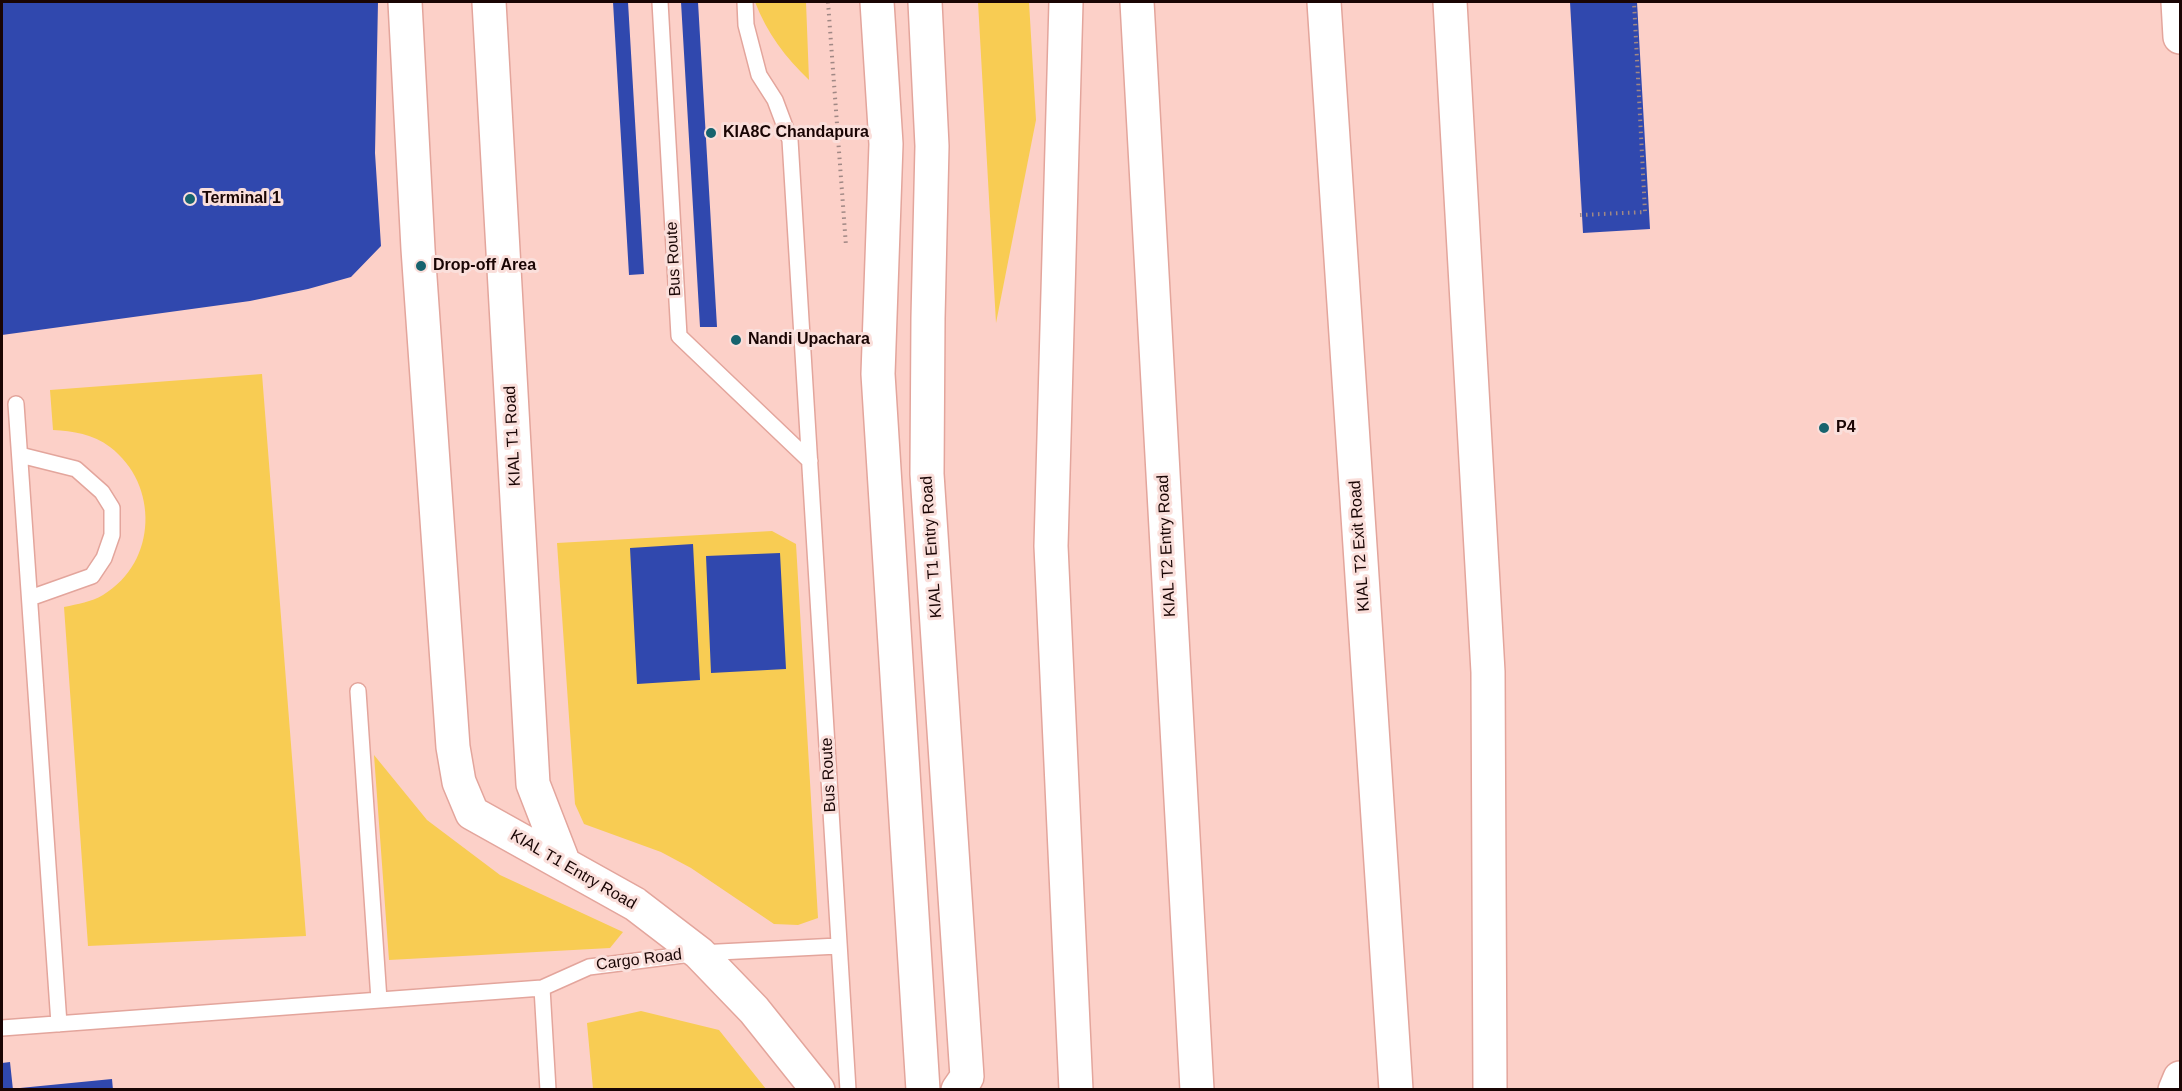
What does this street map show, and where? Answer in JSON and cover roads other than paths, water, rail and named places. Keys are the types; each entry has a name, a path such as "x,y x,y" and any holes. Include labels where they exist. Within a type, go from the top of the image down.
{"main road":[{"name":"KIAL T1 Entry Road","path":"405,2 418,249 453,747 459,782 472,813 635,904 699,953 754,1010 819,1089"},
{"name":"KIAL T1 Road","path":"489,2 533,784 564,864"},
{"path":"878,2 886,144 878,374 923,1089"},
{"name":"KIAL T1 Entry Road","path":"925,2 932,146 927,474 967,1077 958,1089"},
{"path":"1066,2 1051,546 1076,1089"},
{"name":"KIAL T2 Entry Road","path":"1137,2 1197,1089"},
{"name":"KIAL T2 Exit Road","path":"1324,2 1396,1089"},
{"path":"1450,2 1488,672 1490,1089"},
{"path":"2178,2 2181,37"},
{"path":"2175,1089 2181,1078"}],"lane":[{"name":"Bus Route","path":"660,2 679,336 810,460"},
{"name":"Bus Route","path":"745,2 746,25 759,75 775,100 790,140 848,1089"},
{"path":"16,404 60,1024"},
{"path":"20,455 76,470 102,492 112,508 112,535 104,558 92,576 30,598"},
{"path":"358,691 379,1000"},
{"name":"Cargo Road","path":"2,1028 542,988 589,967 699,953 838,946"},
{"path":"542,988 548,1089"}],"place":[{"name":"KIA8C Chandapura","path":"711,133"},
{"name":"Terminal 1","path":"190,199"},
{"name":"Drop-off Area","path":"421,266"},
{"name":"Nandi Upachara","path":"736,340"},
{"name":"P4","path":"1824,428"}]}
